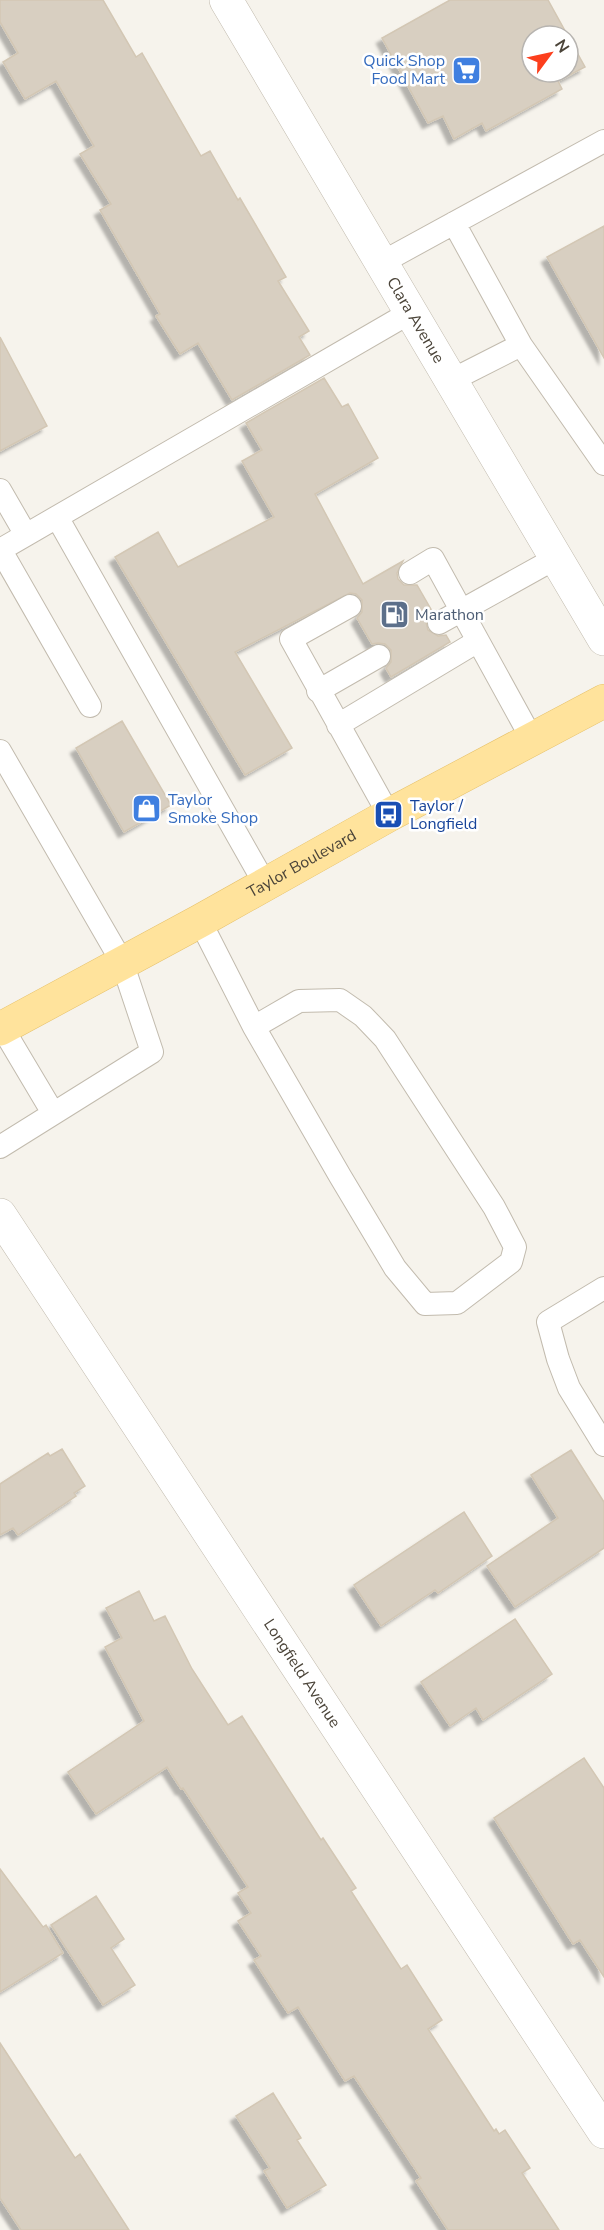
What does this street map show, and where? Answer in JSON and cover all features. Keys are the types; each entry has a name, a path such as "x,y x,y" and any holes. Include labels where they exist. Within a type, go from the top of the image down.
{"main road":[{"name":"Taylor Boulevard","path":"1,1027 200,921 389,815 533,741 604,701"}],"street":[{"name":"Clara Avenue","path":"226,0 604,639"},
{"name":"Longfield Avenue","path":"0,1215 604,2132"}],"lane":[{"path":"381,263 604,141"},
{"path":"454,223 521,345 604,464"},
{"path":"90,706 0,550 411,312"},
{"path":"450,381 521,345"},
{"path":"0,490 26,535"},
{"path":"57,517 265,884"},
{"path":"439,623 556,558"},
{"path":"410,573 433,559 533,741"},
{"path":"350,606 291,639 389,815"},
{"path":"338,725 478,641"},
{"path":"318,691 379,656"},
{"path":"0,751 122,962 152,1052 0,1147"},
{"path":"200,921 254,1028 395,1268 425,1304 457,1302 511,1262 514,1247 494,1207 385,1039 363,1016 340,1000 299,1001 254,1028"},
{"path":"1,1027 53,1113"},
{"path":"604,1288 548,1322 569,1388 604,1445"}],"building":[{"path":"0,0 103,0 136,57 142,53 201,156 210,151 238,200 240,198 286,277 278,281 309,331 299,337 310,355 232,400 198,343 180,354 156,316 160,314 100,210 111,204 80,154 94,146 56,81 25,99 3,62 18,53 0,22"},
{"name":"Quick Shop Food Mart","path":"450,0 548,0 561,24 520,24 520,84 560,84 562,89 486,131 482,123 454,139 443,116 428,123 382,38"},
{"name":"Quick Shop Food Mart","path":"580,58 585,67 580,70"},
{"path":"604,226 604,358 547,257"},
{"path":"0,337 47,426 0,451"},
{"path":"324,378 342,407 348,404 378,458 315,494 363,584 403,561 397,573 398,579 404,585 417,585 432,611 426,622 428,630 438,636 446,635 450,642 391,677 386,668 391,662 391,650 385,644 372,644 357,618 362,612 362,600 356,594 350,593 235,652 292,748 245,775 115,557 158,532 178,567 274,517 242,461 262,450 246,423"},
{"path":"122,721 171,805 124,832 76,748"},
{"path":"62,1449 85,1486 74,1493 76,1496 18,1535 13,1528 0,1535 0,1484 48,1453 50,1456"},
{"path":"571,1450 604,1502 604,1548 515,1607 487,1566 558,1518 531,1475"},
{"path":"464,1512 492,1556 438,1593 435,1590 381,1626 354,1585"},
{"path":"139,1591 154,1621 165,1616 192,1669 228,1725 242,1716 321,1840 323,1838 356,1888 351,1891 401,1969 407,1965 442,2020 428,2029 494,2131 496,2129 499,2134 505,2130 530,2168 522,2173 559,2230 448,2230 416,2181 421,2178 354,2076 345,2081 298,2007 288,2013 254,1960 261,1956 238,1921 251,1913 238,1893 248,1887 167,1767 96,1814 68,1772 144,1721 105,1647 122,1638 106,1608"},
{"path":"515,1619 552,1674 483,1720 476,1708 450,1726 421,1682"},
{"path":"584,1758 604,1788 604,1977 580,1940 573,1944 494,1818"},
{"path":"0,1869 43,1927 46,1925 63,1953 0,1992"},
{"path":"96,1896 124,1939 111,1948 135,1985 103,2005 51,1925"},
{"path":"0,2043 75,2158 80,2154 129,2230 21,2230 0,2198"},
{"path":"273,2093 301,2138 297,2140 326,2185 287,2208 264,2171 270,2168 236,2116"}],"place":[{"name":"Quick Shop Food Mart","path":"466,70"},
{"name":"Marathon","path":"394,615"},
{"name":"Taylor Smoke Shop","path":"147,809"},
{"name":"Taylor / Longfield","path":"389,815"}]}
